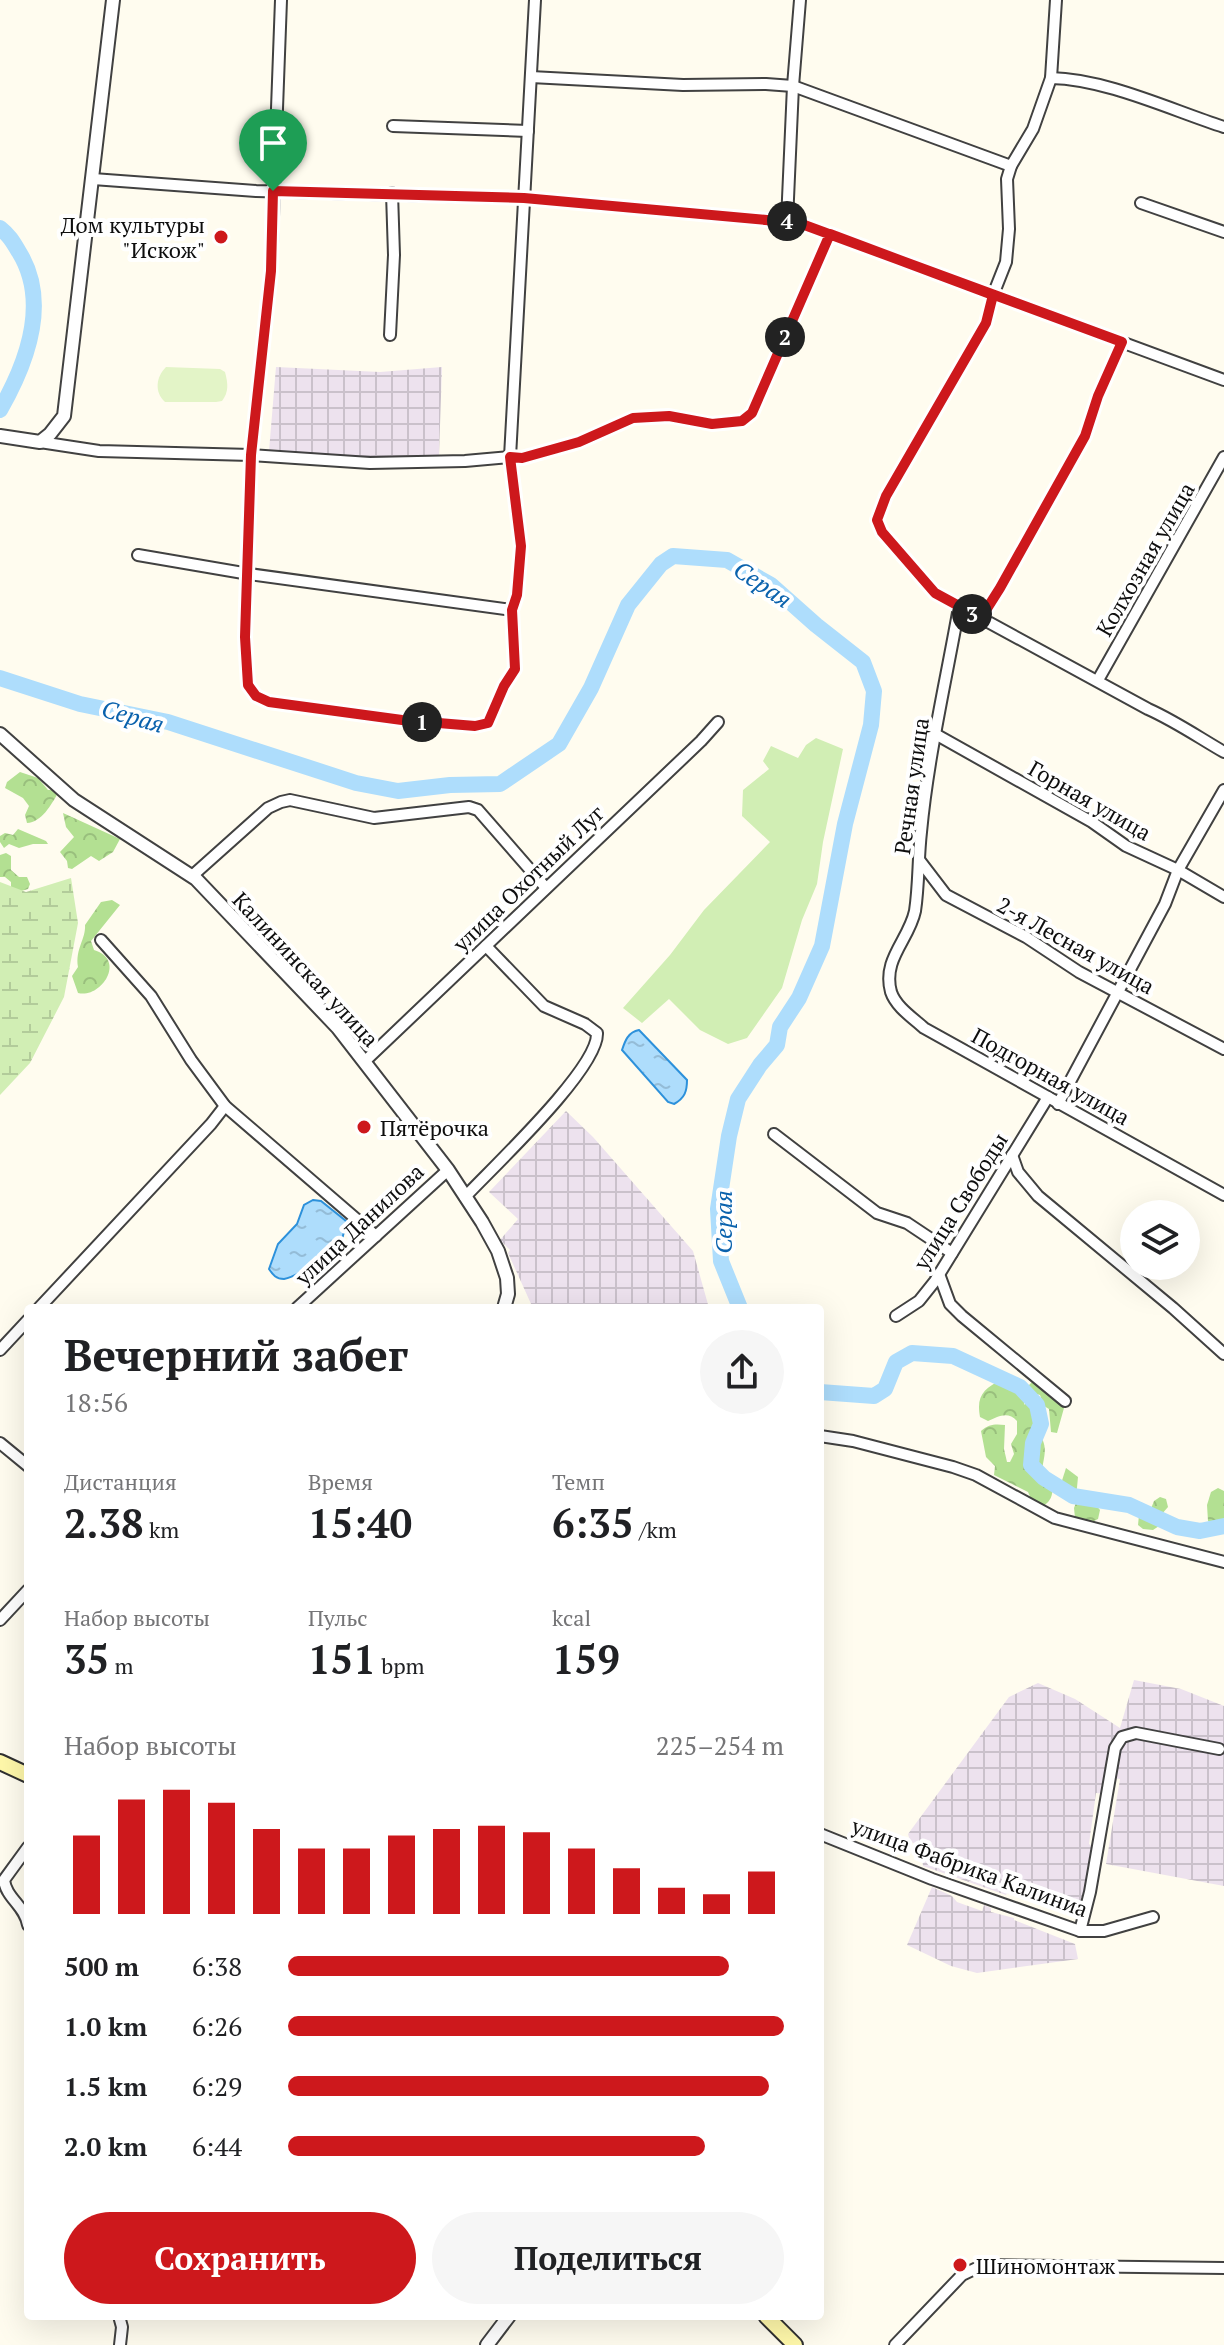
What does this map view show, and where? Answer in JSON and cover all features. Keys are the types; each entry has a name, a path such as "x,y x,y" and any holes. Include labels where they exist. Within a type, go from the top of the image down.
{"main road":[{"path":"0,1762 24,1773"},
{"path":"770,2320 795,2345"}],"street":[{"path":"40,442 64,416 113,0"},
{"path":"281,0 271,271 251,455 245,637 248,685 256,696 269,702 402,720 475,726 488,723 515,669 512,610 517,595 521,546 510,457 535,0"},
{"path":"787,221 800,0"},
{"path":"1056,0 1051,78 1033,129 1011,166 1007,179 1009,229 1006,262 986,323 886,496 877,520 882,532 907,564 935,593 1180,724 1224,752"},
{"path":"531,77 683,85 793,86 1011,166"},
{"path":"1051,78 1101,85 1224,127"},
{"path":"393,126 528,131"},
{"path":"93,179 273,191 524,198 787,221 830,234 1224,380"},
{"path":"390,335 394,255 392,193"},
{"path":"1141,203 1224,232"},
{"path":"0,436 99,451 251,455 370,463 522,458 579,442 633,418 669,416 712,424 742,421 752,413 830,234"},
{"path":"981,618 1085,436 1098,396 1122,342"},
{"name":"Колхозная улица","path":"1098,680 1224,457"},
{"path":"138,555 249,574 512,610"},
{"name":"Речная улица","path":"890,967 914,916 920,832 959,607"},
{"name":"улица Охотный Луг","path":"364,1062 718,722"},
{"name":"Калининская улица","path":"0,734 74,800 192,876 338,1028 448,1170 498,1251 507,1278 505,1304"},
{"name":"Горная улица","path":"937,735 1092,822 1126,846 1178,870 1224,897"},
{"path":"1058,1104 1165,904 1178,870 1224,790"},
{"path":"192,876 268,808 290,800 374,818 457,807 478,810 546,888"},
{"name":"2-я Лесная улица","path":"920,861 946,895 1026,937 1079,972 1224,1049"},
{"path":"101,940 151,996 191,1060 225,1106 376,1236"},
{"path":"465,1197 565,1093 581,1072 598,1040 597,1033 585,1024 544,1006 486,946"},
{"name":"Подгорная улица","path":"890,967 891,993 903,1010 924,1028 1224,1195"},
{"name":"улица Свободы","path":"896,1316 919,1301 939,1274 1048,1097"},
{"path":"43,1304 225,1106"},
{"path":"774,1134 877,1213 907,1223 952,1253"},
{"path":"1012,1155 1018,1172 1038,1196 1224,1354"},
{"name":"улица Данилова","path":"301,1304 448,1170"},
{"path":"939,1274 950,1304 1065,1401"},
{"path":"0,1350 24,1324"},
{"path":"824,1437 953,1467 976,1475 1066,1522 1224,1562"},
{"path":"0,1443 24,1463"},
{"path":"0,1620 24,1594"},
{"path":"1080,1931 1090,1892 1115,1748 1122,1737 1136,1733 1219,1749"},
{"name":"улица Фабрика Калиниа","path":"824,1836 932,1879 1080,1931 1104,1931 1153,1917"},
{"path":"24,1852 4,1880 5,1890 24,1911"},
{"path":"895,2345 962,2275 983,2265 1224,2268"},
{"path":"120,2320 120,2345"},
{"path":"487,2345 506,2320"}],"shaded area":[{"path":"276,367 380,372 442,367 439,455 367,458 269,451"},
{"path":"566,1111 593,1137 693,1251 708,1304 531,1304 508,1253 510,1250 500,1240 518,1219 489,1192"},
{"path":"1134,1680 1181,1689 1224,1706 1224,1886 1106,1864 1120,1779 1114,1778 1105,1794 1096,1793 1089,1844 1095,1849 1080,1917 923,1866 921,1848 910,1841 908,1834 1009,1697 1038,1683 1075,1699 1120,1728"},
{"path":"932,1887 952,1896 957,1902 982,1911 984,1905 991,1908 991,1912 1014,1918 1075,1944 1078,1959 977,1973 951,1966 907,1945"}],"green space":[{"path":"166,367 220,369 225,372 227,380 224,398 216,402 165,402 159,394 158,384"},
{"path":"816,738 843,749 817,884 802,920 782,988 747,1038 728,1044 700,1030 669,999 642,1023 623,1008 670,955 704,910 770,842 742,816 743,790 769,769 763,761 771,746 798,758 806,745"},
{"path":"20,772 38,778 48,790 58,793 42,816 27,823 25,815 29,806 23,798 5,788 7,782"},
{"path":"63,813 120,839 113,852 99,861 91,856 72,869 68,868 60,852 74,837 66,827"},
{"path":"18,829 48,844 19,848 9,844 4,848 0,836 5,833 13,835"},
{"path":"6,853 11,856 11,870 19,877 27,877 30,884 28,889 18,892 11,888 11,882 5,877 0,877 0,855"},
{"path":"71,878 78,923 64,997 30,1063 0,1095 0,882 26,892"},
{"path":"112,900 120,905 91,941 94,950 109,962 110,970 102,985 87,993 78,993 72,976 78,967 85,925 101,902"},
{"path":"1002,1379 1014,1380 1025,1390 1024,1405 1029,1399 1039,1402 1036,1430 1045,1450 1043,1484 1050,1484 1052,1490 1050,1499 1043,1506 1031,1499 1028,1492 994,1475 995,1466 986,1457 981,1431 995,1425 1005,1425 1007,1462 1014,1454 1011,1444 1017,1434 1017,1421 1007,1415 988,1421 980,1417 980,1398 990,1386"},
{"path":"1032,1382 1061,1402 1064,1408 1057,1433 1051,1432 1049,1409 1044,1406 1040,1395 1029,1392 1027,1387"},
{"path":"1066,1468 1078,1477 1076,1498 1070,1498 1059,1490"},
{"path":"1218,1488 1224,1491 1224,1524 1216,1525 1208,1521 1207,1505 1211,1492"},
{"path":"1160,1497 1166,1499 1168,1507 1161,1515 1159,1526 1153,1530 1143,1529 1138,1525 1139,1515 1145,1510 1150,1511 1154,1501"},
{"path":"1077,1500 1096,1505 1100,1510 1098,1519 1086,1523 1075,1518"}],"water":[{"path":"639,1030 687,1080 685,1094 674,1104 668,1102 622,1050 630,1035"},
{"path":"313,1200 321,1201 346,1221 340,1244 331,1254 302,1272 284,1279 273,1275 269,1269 278,1244 297,1224 304,1205"}],"waterway":[{"name":"Серая","path":"0,228 13,242 28,271 34,312 26,353 0,410"},
{"name":"Серая","path":"0,678 80,704 168,722 356,783 398,791 450,785 500,784 559,744 591,688 628,605 661,564 673,556 727,560 771,585 863,662 874,691 871,725 845,824 822,946 799,998 780,1027 777,1045 738,1099 729,1136 718,1209 721,1261 738,1304"},
{"name":"Серая","path":"824,1392 874,1396 885,1389 896,1362 912,1353 953,1356 1020,1387 1037,1405 1041,1424 1033,1443 1031,1465 1044,1478 1073,1496 1129,1505 1177,1527 1200,1531 1224,1526"}],"place":[{"name":"Дом культуры \"Искож\"","path":"221,237"},
{"name":"Пятёрочка","path":"364,1127"},
{"name":"Шиномонтаж","path":"960,2265"}],"route":[{"path":"273,191 271,271 251,455 245,637 248,685 256,696 269,702 402,720 475,726 488,723 515,669 512,610 517,595 521,546 510,457 522,458 579,442 633,418 669,416 712,424 742,421 752,413 830,234 993,295 986,323 886,496 877,520 882,532 907,564 935,593 981,618 1085,436 1098,396 1122,342 799,223 524,198 273,191"}]}
